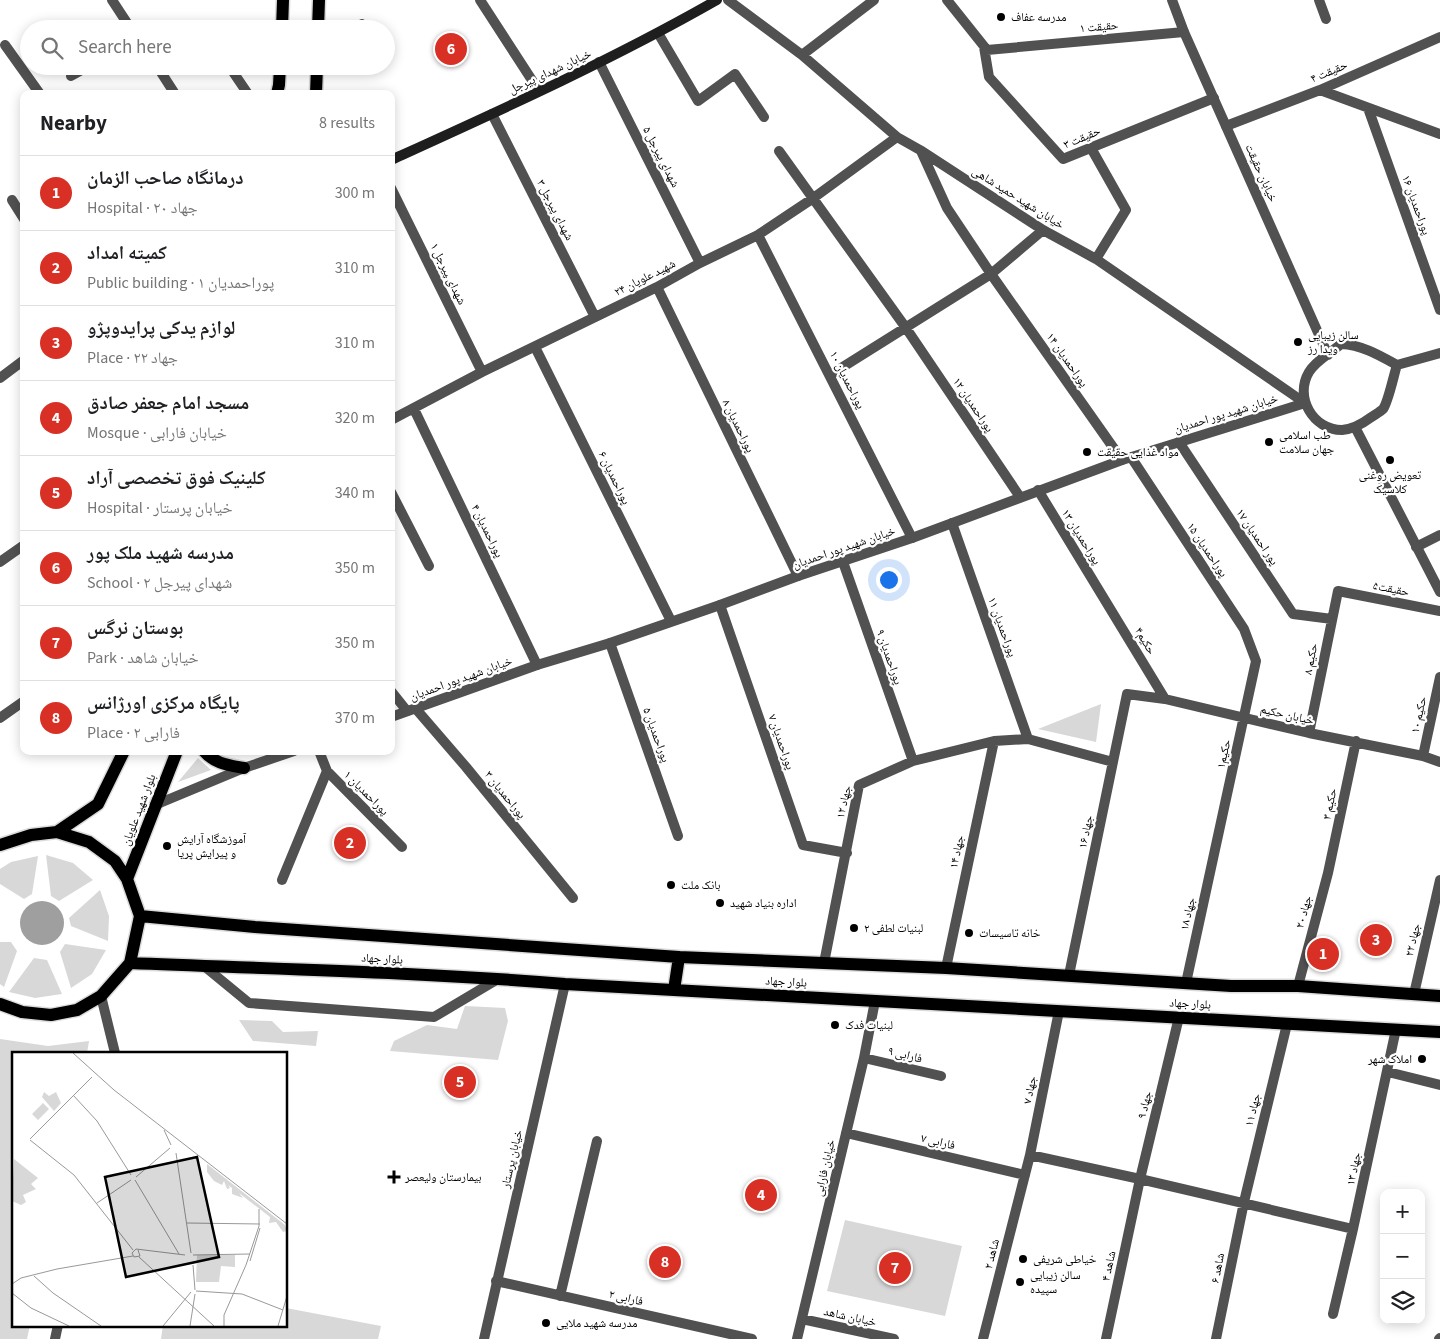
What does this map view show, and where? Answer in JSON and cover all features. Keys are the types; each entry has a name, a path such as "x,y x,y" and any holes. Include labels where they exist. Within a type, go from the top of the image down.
{"main road":[{"path":"282,20 283,0"},
{"path":"318,20 319,0"},
{"name":"خیابان شهدای پیرجل","path":"395,158 599,62 658,33 717,0"},
{"path":"278,90 280,75"},
{"path":"316,90 317,75"},
{"path":"57,832 98,804 122,755"},
{"name":"بلوار شهید علویان","path":"127,879 175,755"},
{"path":"208,755 212,760 222,764 244,768"},
{"path":"0,845 31,835 57,832 89,842 115,861 127,879 140,916 130,963 101,996 77,1010 51,1015 22,1012 0,1004"},
{"name":"بلوار جهاد","path":"140,916 255,927 679,958 946,968 1231,986 1298,986 1440,996"},
{"path":"674,990 679,958"},
{"name":"بلوار جهاد","path":"130,963 498,979 1440,1032"}],"street":[{"path":"112,0 125,20"},
{"path":"480,0 539,91"},
{"name":"خیابان شهید حمید شاهی","path":"728,0 802,55 897,136 1043,230 1096,259 1305,403"},
{"path":"802,55 874,0"},
{"path":"947,0 985,48"},
{"name":"خیابان حقیقت","path":"1172,0 1184,32 1328,356"},
{"path":"1319,0 1326,19"},
{"name":"حقیقت ۱","path":"985,48 1184,32"},
{"path":"658,33 698,101 735,74 764,117"},
{"name":"حقیقت ۴","path":"1226,126 1320,90 1440,37"},
{"path":"5,45 20,66"},
{"name":"حقیقت ۳","path":"985,48 989,77 1063,160 1214,98"},
{"name":"شهدای پیرجل ۵","path":"599,62 700,263"},
{"path":"26,75 37,90"},
{"path":"163,75 172,90"},
{"path":"235,75 245,90"},
{"path":"1320,90 1440,134"},
{"name":"پوراحمدیان ۱۶","path":"1368,108 1440,310"},
{"name":"شهدای پیرجل ۳","path":"492,114 594,317"},
{"name":"شهید علویان ۲۴","path":"395,418 482,372 657,287 700,263 758,235 812,199 897,136"},
{"path":"1090,148 1126,210 1096,259"},
{"name":"پوراحمدیان ۱۴","path":"920,150 947,208 991,274 1126,458"},
{"name":"پوراحمدیان ۱۲","path":"779,151 906,328 1020,497"},
{"name":"شهدای ‍‍‍‍‍‍پیرجل ۱","path":"395,196 482,372"},
{"path":"12,200 20,213"},
{"path":"830,374 991,274 1043,230"},
{"name":"پوراحمدیان ۱۰","path":"758,235 912,538"},
{"name":"پوراحمدیان ۸","path":"657,287 798,576"},
{"path":"1397,365 1384,408 1355,427 1344,430 1321,424 1312,416 1305,403 1305,381 1310,370 1341,344 1354,345 1377,354 1397,365 1440,353"},
{"name":"پوراحمدیان ۶","path":"535,346 671,621"},
{"path":"0,378 20,363"},
{"name":"خیابان شهید پور احمدیان","path":"395,716 537,665 610,643 798,576 912,538 1126,458 1305,403"},
{"name":"پوراحمدیان ۴","path":"414,409 537,665"},
{"path":"1355,427 1440,592"},
{"name":"پور احمدیان ۱۷","path":"1179,442 1293,614 1332,619"},
{"name":"پوراحمدیان ۱۵","path":"1126,458 1244,628 1256,661"},
{"name":"پوراحمدیان ۱۳","path":"1038,490 1103,596"},
{"path":"395,500 429,566"},
{"name":"پوراحمدیان ۱۱","path":"952,523 1028,739"},
{"path":"1416,547 1440,535"},
{"path":"0,562 20,548"},
{"name":"پوراحمدیان ۹","path":"842,562 913,761"},
{"name":"حکیم ۸","path":"1309,733 1338,591"},
{"name":"حقیقت۵","path":"1338,591 1440,611"},
{"name":"حکیم۴","path":"1103,596 1165,700"},
{"name":"پوراحمدیان ۷","path":"720,605 803,845 847,853"},
{"name":"پوراحمدیان ۵","path":"610,643 678,836"},
{"name":"حکیم۱","path":"1215,851 1256,661"},
{"name":"حکیم ۱۰","path":"1423,756 1440,678"},
{"name":"خیابان حکیم","path":"1127,694 1165,700 1309,733 1423,756 1440,762"},
{"name":"جهاد ۱۶","path":"1069,975 1127,694"},
{"name":"پوراحمدیان ۳","path":"395,695 466,767 573,898"},
{"path":"0,718 20,705"},
{"name":"جهاد ۱۲","path":"824,964 859,785 913,761 994,741 1028,739 1113,762"},
{"name":"جهاد ۱۴","path":"946,968 994,741"},
{"name":"حکیم ۳","path":"1328,873 1356,742"},
{"path":"155,805 244,768 282,755"},
{"name":"پوراحمدیان ۱","path":"320,755 327,771 402,847"},
{"path":"282,880 327,771"},
{"name":"جهاد ۱۸","path":"1186,983 1215,851"},
{"name":"جهاد ۲۰","path":"1298,986 1328,873"},
{"name":"جهاد ۲۲","path":"1414,994 1440,880"},
{"path":"204,966 249,1003 434,1017 498,979"},
{"name":"خیابان پرستار","path":"484,1339 566,984"},
{"path":"101,996 116,1052"},
{"name":"خیابان فارابی","path":"797,1339 864,1058 875,1001"},
{"name":"جهاد ۷","path":"1024,1175 1030,1155 1059,1010"},
{"name":"جهاد ۹","path":"1136,1199 1179,1017"},
{"name":"جهاد ۱۱","path":"1244,1202 1287,1024"},
{"name":"جهاد ۱۳","path":"1333,1314 1354,1229 1396,1029"},
{"name":"فارابی ۹","path":"864,1058 941,1076"},
{"path":"1388,1072 1440,1085"},
{"name":"فارابی ۷","path":"846,1133 1024,1175"},
{"path":"560,1296 597,1141"},
{"path":"1030,1155 1244,1202 1354,1229"},
{"name":"شاهد ۲","path":"983,1339 1024,1175"},
{"name":"شاهد ۴","path":"1106,1339 1136,1199"},
{"name":"شاهد ۶","path":"1216,1339 1244,1202"},
{"name":"فارابی ۲","path":"496,1281 752,1339"},
{"name":"خیابان شاهد","path":"802,1320 894,1339"},
{"path":"55,1339 58,1326"}],"shaded area":[{"path":"1101,704 1096,742 1038,729"},
{"path":"198,758 211,770 178,782"},
{"path":"46,855 73,863 93,880 59,901 51,896"},
{"path":"38,856 32,894 24,899 0,884 0,869 11,862"},
{"path":"100,890 109,916 108,941 71,926 69,918"},
{"path":"38,901 46,901 58,907 64,923 58,939 46,945 38,945 26,939 20,927 20,919 26,907"},
{"path":"0,942 11,942 17,951 4,987 0,984"},
{"path":"65,944 106,950 92,974 71,988 60,952"},
{"path":"34,958 47,960 62,994 35,998 9,992"},
{"path":"465,1006 505,1008 508,1021 498,1060 390,1051 394,1041 427,1025 457,1029"},
{"path":"239,1020 272,1021 283,1032 318,1031 316,1046 253,1041"},
{"path":"0,1039 48,1046 89,1041 87,1052 12,1052 12,1326 30,1326 27,1339 0,1339"},
{"path":"845,1220 962,1246 945,1316 827,1291"},
{"path":"288,1308 381,1326 378,1339 161,1339 163,1326 288,1326"}],"place":[{"name":"مدرسه عفاف","path":"1001,17"},
{"name":"مدرسه شهید ملک پور","path":"451,49"},
{"name":"سالن زیبایی ویدا رز","path":"1298,342"},
{"name":"طب اسلامی جهان سلامت","path":"1269,442"},
{"name":"مواد غذایی حقیقت","path":"1087,452"},
{"name":"تعویض روغنی کلاسیک","path":"1390,460"},
{"name":"کمیته امداد","path":"350,843"},
{"name":"آموزشگاه آرایش و پیرایش پریا","path":"167,846"},
{"name":"بانک ملت","path":"671,885"},
{"name":"اداره بنیاد شهید","path":"720,903"},
{"name":"لبنیات لطفی ۲","path":"854,928"},
{"name":"خانه تاسیسات","path":"969,933"},
{"name":"لوازم یدکی پرایدوپژو","path":"1376,940"},
{"name":"درمانگاه صاحب الزمان","path":"1323,954"},
{"name":"لبنیات فدک","path":"835,1025"},
{"name":"املاک شهر","path":"1422,1059"},
{"name":"کلینیک فوق تخصصی آراد","path":"460,1082"},
{"name":"بیمارستان ولیعصر","path":"394,1177"},
{"name":"مسجد امام جعفر صادق","path":"761,1195"},
{"name":"خیاطی شریفی","path":"1023,1259"},
{"name":"پایگاه مرکزی اورژانس","path":"665,1262"},
{"name":"بوستان نرگس","path":"895,1268"},
{"name":"سالن زیبایی سپیده","path":"1020,1282"},
{"name":"مدرسه شهید ملایی","path":"546,1323"}]}
